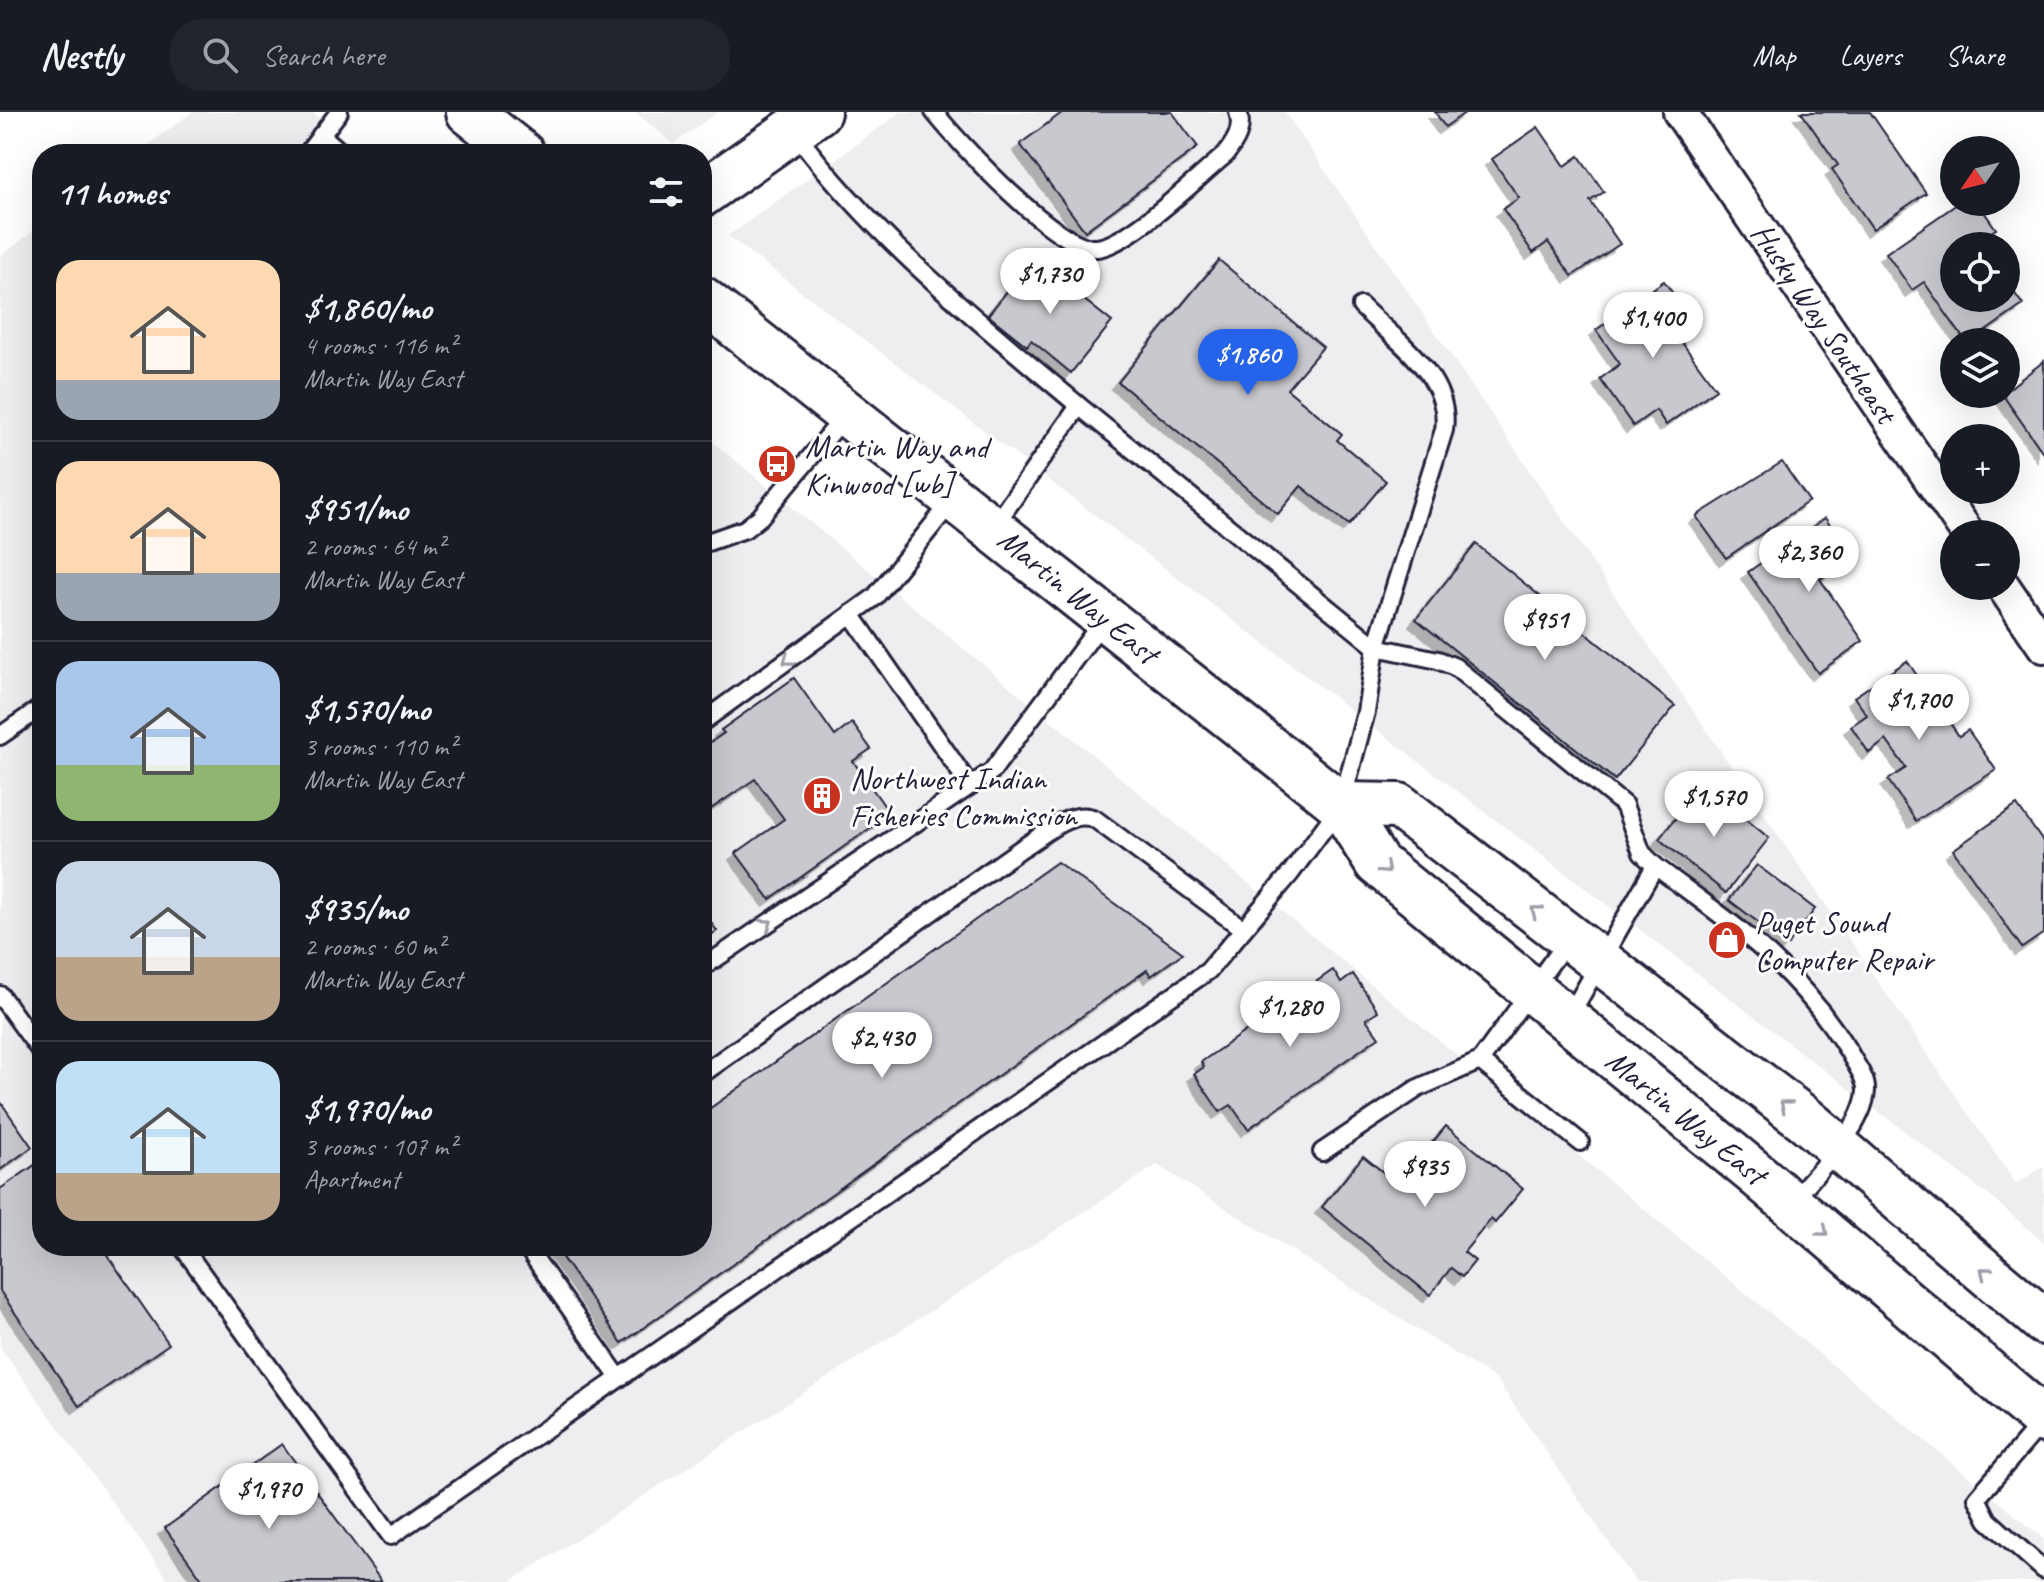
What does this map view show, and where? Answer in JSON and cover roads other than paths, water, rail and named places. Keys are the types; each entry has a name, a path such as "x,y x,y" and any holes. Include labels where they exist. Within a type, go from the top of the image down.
{"main road":[{"path":"469,112 509,144"},
{"path":"712,187 805,121"},
{"name":"Martin Way East","path":"712,307 1341,805 1377,863 1790,1203 2044,1420"},
{"path":"1341,805 1399,806 1838,1147 2044,1322"}],"street":[{"name":"Husky Way Southeast","path":"1680,112 1958,520"},
{"path":"2013,600 2044,646"}],"lane":[{"path":"314,144 339,112"},
{"path":"934,112 1021,204 1080,246 1096,248 1122,239 1225,155 1236,140 1241,121 1238,112"},
{"path":"805,121 830,179 890,244 1079,406 1376,647 1438,660 1455,667 1624,805 1642,853 1655,866 1787,969 1825,1014 1861,1072 1866,1088 1862,1110 1838,1147 1790,1203"},
{"path":"321,135 331,144"},
{"path":"192,1256 391,1536 1208,971 1290,874 1341,805 1366,712 1376,647 1447,412 1439,389 1427,372 1361,306"},
{"path":"993,527 1079,406"},
{"path":"712,541 745,529 760,517 847,413"},
{"path":"712,715 875,597 955,497"},
{"path":"851,614 970,786"},
{"path":"712,961 992,771 1106,617"},
{"path":"0,736 32,714"},
{"path":"712,1067 1022,848 1084,814 1243,929"},
{"path":"1322,1152 1418,1088 1461,1072 1480,1061 1533,991 1586,950 1655,866"},
{"path":"1567,1019 1586,950"},
{"path":"0,995 32,1039"},
{"path":"1480,1061 1580,1142"},
{"path":"533,1256 619,1378"},
{"path":"2044,1420 1977,1498 1988,1520 2044,1570"}],"place":[{"name":"Martin Way and Kinwood [wb]","path":"777,464"},
{"name":"Northwest Indian Fisheries Commission","path":"822,796"},
{"name":"Puget Sound Computer Repair","path":"1727,940"}]}
